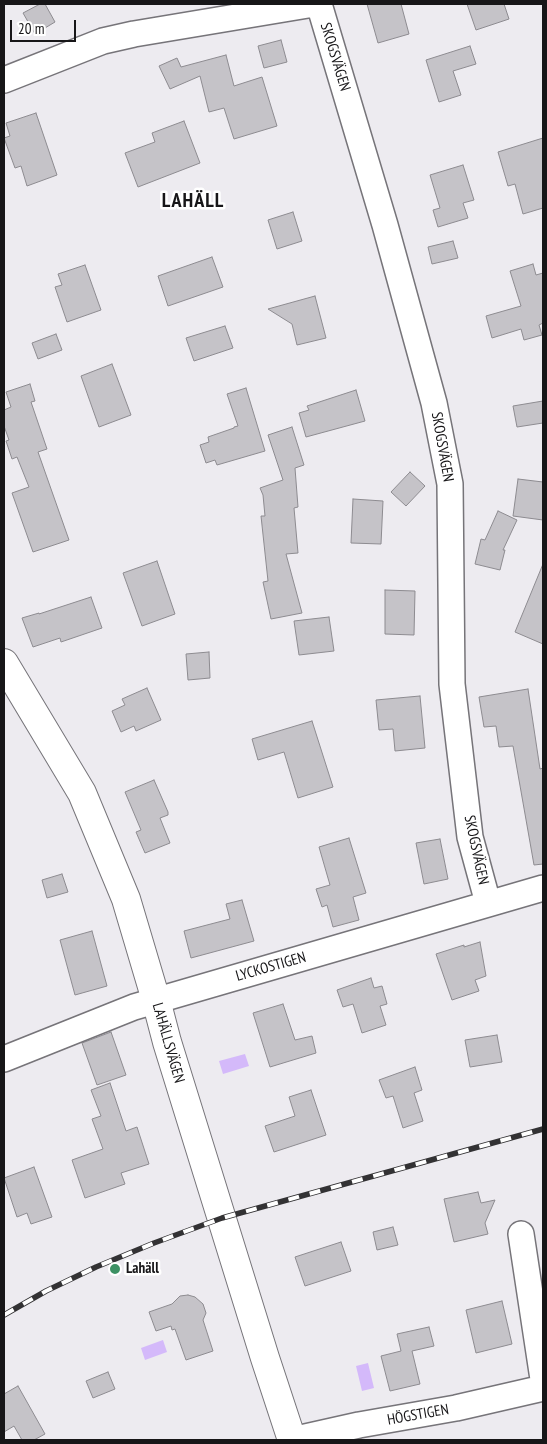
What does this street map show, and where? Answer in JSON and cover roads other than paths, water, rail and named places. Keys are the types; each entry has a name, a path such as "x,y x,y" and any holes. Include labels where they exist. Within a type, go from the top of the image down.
{"street":[{"path":"4,80 103,41 134,34 314,4"},
{"name":"SKOGSVÄGEN","path":"320,4 385,225 432,395 450,484 452,684 470,838 488,904"},
{"name":"LAHÄLLSVÄGEN","path":"4,662 82,793 126,899 167,1042 292,1440"},
{"name":"LYCKOSTIGEN","path":"4,1059 156,1000 543,888"},
{"path":"521,1234 543,1379"},
{"name":"HÖGSTIGEN","path":"292,1440 360,1425 456,1408 543,1388"}],"railway":[{"path":"4,1315 46,1291 96,1267 222,1218 543,1129"}],"place":[{"name":"Lahäll","path":"115,1269"}],"district":[{"name":"LAHÄLL","path":"193,201"}]}
